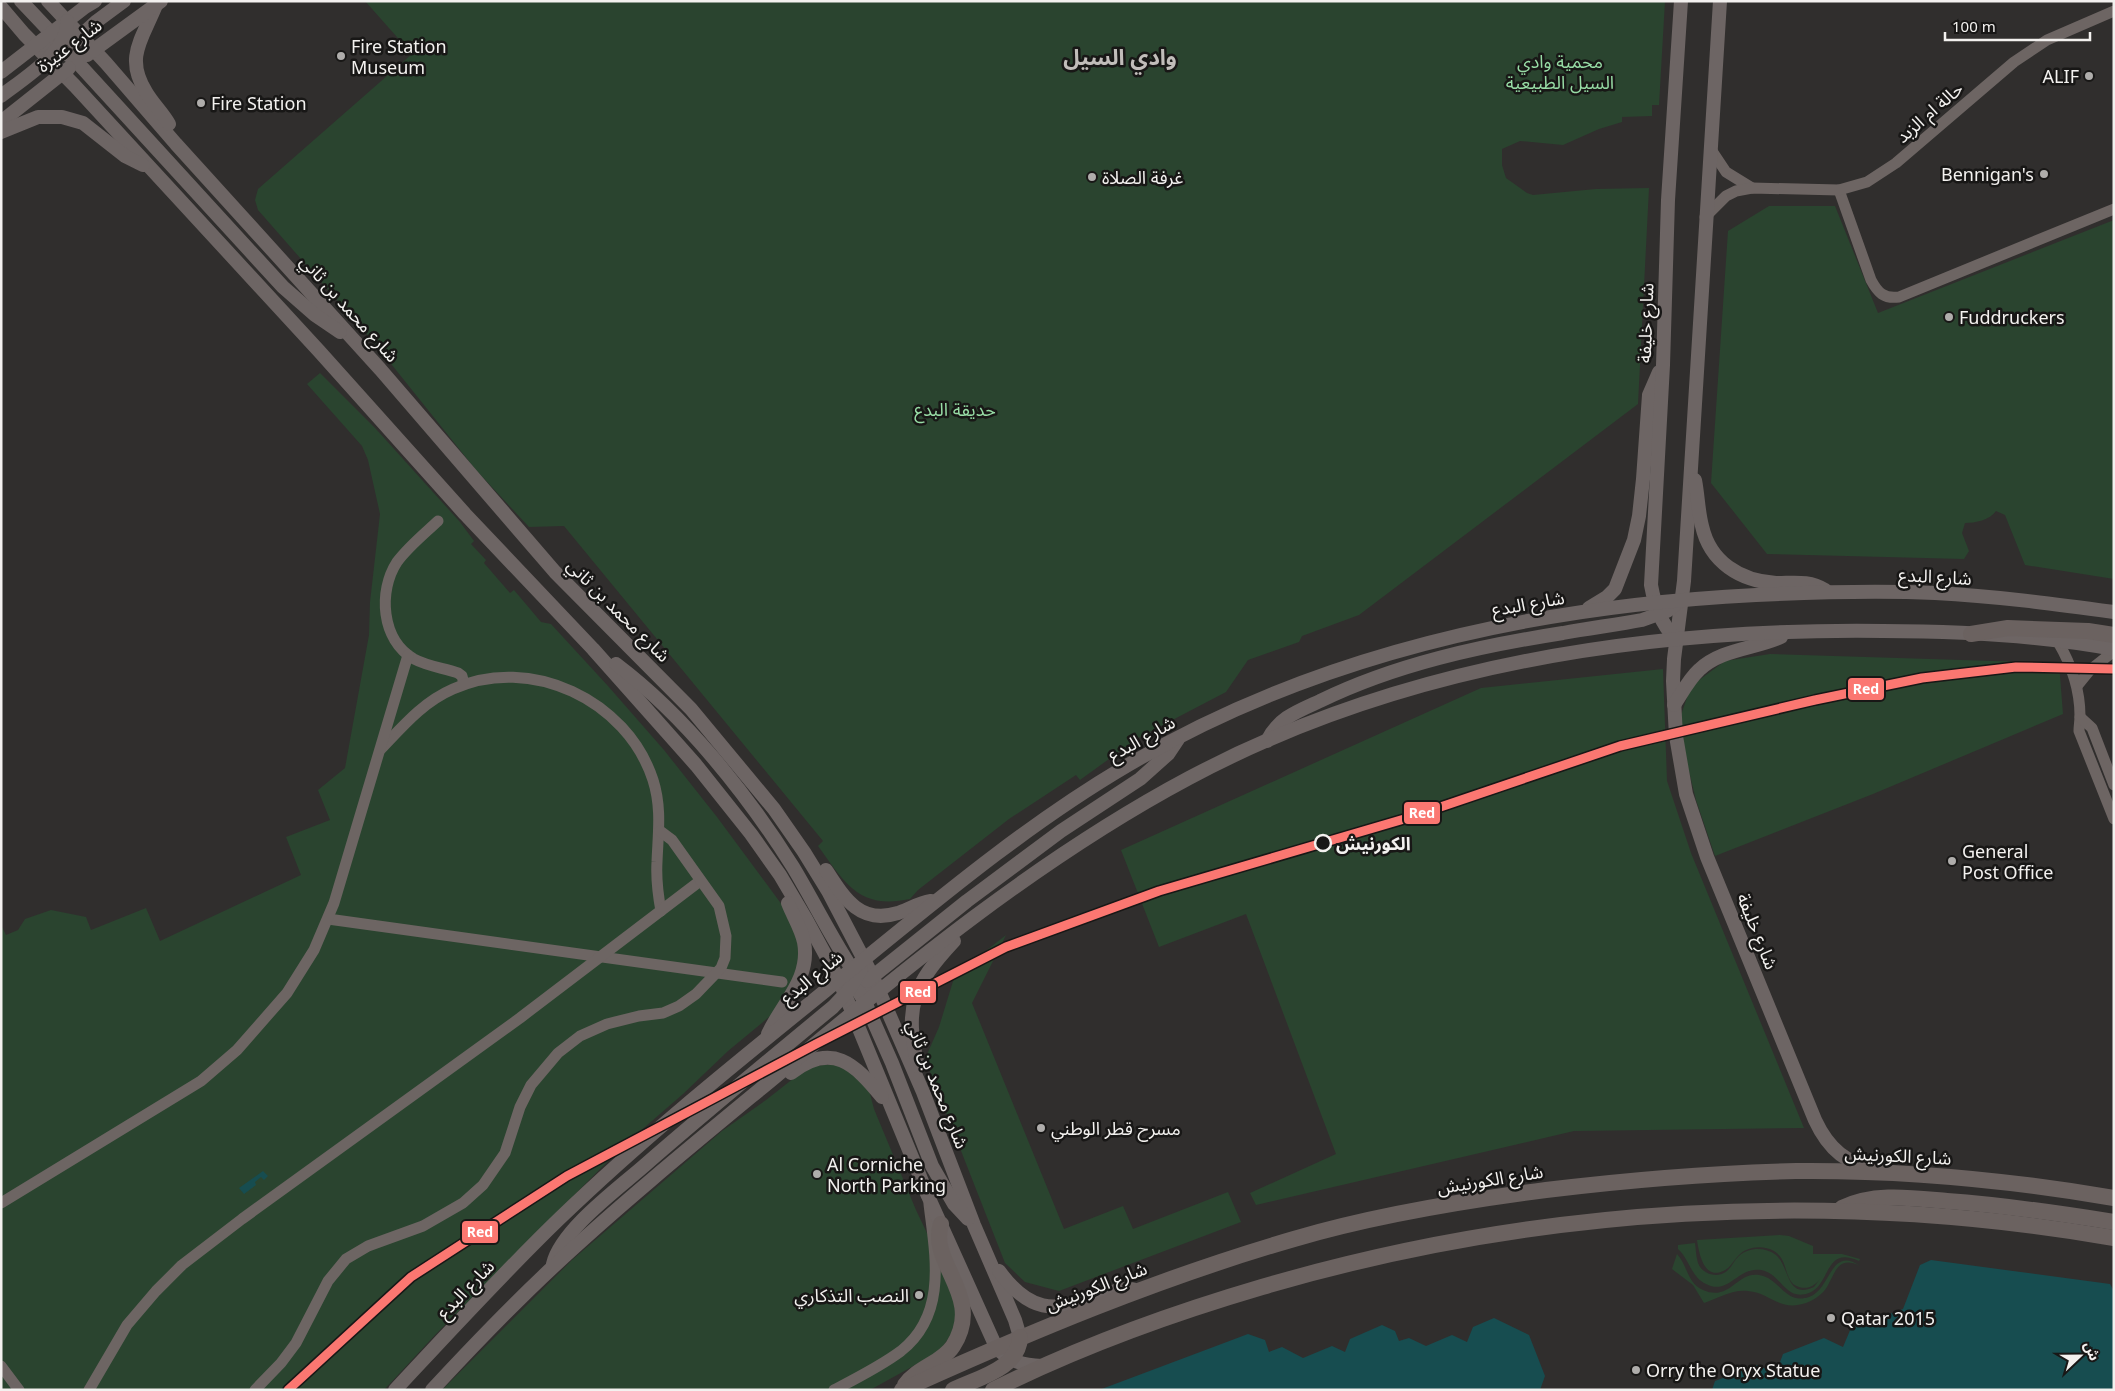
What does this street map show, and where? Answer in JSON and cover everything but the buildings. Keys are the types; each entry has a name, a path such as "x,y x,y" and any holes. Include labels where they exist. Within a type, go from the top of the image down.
{"highway":[{"path":"1971,634 2008,628 2088,631 2114,635"},
{"name":"شارع الكورنيش","path":"902,1390 996,1347 1138,1290 1294,1239 1397,1214 1491,1198 1597,1184 1739,1173 1796,1171 1905,1174 2037,1186 2114,1198"},
{"path":"1835,1211 1862,1201 1894,1198 1982,1204 2114,1222"},
{"path":"993,1390 1042,1366 1127,1332 1239,1294 1344,1265 1439,1244 1538,1228 1636,1217 1732,1211 1835,1211 1979,1220 2114,1238"},
{"path":"902,1390 914,1375 952,1347 961,1327 963,1312 960,1294 939,1244 941,1224"},
{"path":"953,1390 1002,1367 1012,1360 1018,1350 1020,1337"}],"main road":[{"path":"21,1 51,33 60,50 62,73 319,351 466,514 593,649 725,800 780,875 839,980"},
{"name":"شارع محمد بن ثاني","path":"48,1 106,62 176,144 359,347 555,572 697,716 768,802 804,852 833,900 864,958"},
{"name":"شارع عنيزة","path":"1,72 95,1"},
{"path":"1,96 124,1"},
{"name":"شارع خليفة","path":"1676,640 1664,625 1656,609 1651,585 1663,365 1668,200 1681,1"},
{"name":"شارع خليفة","path":"1720,1 1691,465 1681,600 1674,659 1674,705 1680,770 1696,826 1819,1129 1835,1151 1849,1161 1865,1166 1890,1168 1905,1174"},
{"path":"159,3 138,45 136,69 145,91 167,122 176,144"},
{"name":"شارع عنيزة","path":"1,122 62,73 159,3"},
{"path":"1,7 36,44 60,50 93,50"},
{"path":"60,50 67,32 67,21"},
{"path":"60,50 77,62 282,287 315,315 359,347"},
{"path":"1,132 38,117 62,117 83,123 134,162 148,167"},
{"path":"1582,612 1600,602 1615,588 1630,553 1639,516 1649,394 1663,365"},
{"path":"1691,465 1705,537 1719,560 1732,570 1748,578 1774,583 1809,583 1828,591"},
{"name":"شارع البدع","path":"1681,600 1828,591 1934,593 2114,612"},
{"path":"1267,741 1271,731 1284,718 1347,688 1383,674 1474,650 1562,633 1628,623 1656,609 1681,600"},
{"name":"شارع البدع","path":"432,1390 552,1268 742,1104 853,1013 864,958 999,852 1051,814 1132,763 1178,738 1262,699 1369,659 1515,622 1582,612 1656,609"},
{"name":"شارع البدع","path":"395,1390 559,1219 641,1143 767,1037 839,980 880,991 970,921 1071,848 1127,812 1214,765 1267,741 1361,704 1444,679 1547,658 1676,640 1791,632 1903,631 1971,634 2058,642 2114,650"},
{"path":"1674,705 1696,674 1710,662 1726,654 1771,641 1791,632"},
{"path":"593,649 623,670 666,708 729,779 769,832 792,867 859,985 932,1166 954,1204 974,1225"},
{"path":"552,1268 555,1257 563,1242 590,1213 689,1126 859,985 1061,831 1140,779 1168,754 1178,738"},
{"path":"804,852 818,860 848,902 872,915 888,916 925,902 938,900"},
{"path":"767,1037 774,1021 798,984 804,957 802,934 786,899 780,875"},
{"path":"923,1092 912,1030 912,1004 920,984 928,972 970,921"},
{"name":"شارع محمد بن ثاني","path":"880,991 923,1092 974,1225 1015,1320 1020,1337"},
{"path":"853,1013 928,1196 996,1347 1012,1360 1023,1364 1042,1366"},
{"path":"742,1104 769,1091 801,1066 818,1059 829,1058 841,1060 859,1070 892,1108"},
{"path":"987,1254 1014,1289 1043,1305 1069,1307 1123,1289 1138,1290"}],"street":[{"name":"حالة ام الزبد","path":"1705,217 1726,196 1736,191 1752,188 1839,190 1867,182 1884,172 2014,62 2047,40 2114,11"},
{"path":"1710,148 1726,172 1752,188"},
{"path":"1839,190 1871,280 1877,291 1890,298 1899,297 2114,209"},
{"path":"438,521 398,561 387,586 385,604 388,625 398,644 408,655 421,662 458,673 462,676 464,684"},
{"path":"2058,642 2070,664 2077,686 2080,731 2114,819"},
{"path":"2077,686 2090,670 2114,650"},
{"path":"1,1203 188,1090 225,1062 261,1025 292,986 310,958 328,919 408,655"},
{"path":"380,750 420,710 441,695 464,684 500,677 536,680 562,686 597,705 626,732 647,765 657,796 660,831 657,880 660,911"},
{"path":"2080,717 2092,728 2114,785"},
{"path":"256,1390 277,1368 296,1343 328,1281 346,1259 368,1246 423,1226 463,1203 483,1185 505,1153 520,1107 531,1085 558,1053 580,1036 607,1024 663,1012 679,1006 691,998 716,974 725,958 727,944 725,926 716,902 672,840 660,831"},
{"path":"89,1390 128,1325 156,1291 182,1265 238,1222 520,1018 700,881"},
{"path":"328,919 782,982"},
{"path":"834,1390 901,1351 916,1336 927,1318 933,1303 936,1281 928,1196"},
{"path":"1,1366 19,1390"}],"green space":[{"name":"حديقة البدع","path":"365,1 1665,1 1659,105 1652,105 1652,116 1622,117 1622,122 1599,129 1563,145 1520,141 1502,149 1502,165 1506,178 1527,193 1533,195 1596,189 1649,188 1638,404 1359,615 1302,636 1299,642 1248,660 1226,692 1138,738 1080,780 1076,775 1009,819 918,890 910,899 878,901 866,897 846,882 818,846 823,841 564,526 529,527 476,470 372,340 258,210 255,200 258,189 412,54"},
{"path":"1769,206 1835,206 1878,313 2114,220 2114,579 2025,565 2005,515 1996,511 1990,517 1965,523 1962,533 1969,551 1964,559 1767,554 1711,483 1728,231"},
{"path":"320,373 376,429 460,522 474,541 471,544 486,560 484,563 510,593 514,590 541,622 551,624 664,750 717,817 788,913 799,940 799,970 775,1012 728,1051 683,1094 623,1146 435,1335 384,1390 1,1390 1,925 6,935 18,930 25,919 51,910 86,917 91,930 146,908 160,941 301,875 286,837 330,820 318,790 345,768 369,635 370,602 380,514 368,460 362,446 307,384"},
{"path":"1770,654 2059,663 2063,714 1873,794 1715,856 1696,800 1685,755 1681,715 1691,686 1725,661"},
{"path":"1663,669 1667,781 1691,853 1804,1128 1574,1131 1256,1205 1250,1193 1336,1154 1246,914 1159,947 1121,850 1481,688"},
{"path":"1006,935 972,1003 1064,1229 1123,1206 1133,1229 1228,1192 1241,1222 1059,1291 1025,1282 1005,1263 925,1059 939,1027 954,978"},
{"path":"840,1063 869,1090 874,1109 916,1210 948,1277 957,1312 954,1329 944,1345 935,1354 870,1390 442,1390 572,1260 722,1131 808,1067"},
{"path":"1789,1236 1813,1246 1813,1254 1842,1254 1860,1259 1859,1261 1848,1257 1840,1258 1829,1268 1816,1289 1801,1295 1794,1294 1774,1276 1761,1270 1746,1272 1727,1284 1714,1287 1697,1277 1678,1249 1678,1245 1695,1243 1698,1263 1703,1270 1710,1274 1719,1275 1727,1271 1743,1253 1757,1249 1772,1252 1776,1255 1781,1260 1787,1274 1783,1262 1778,1254 1765,1248 1750,1248 1738,1256 1727,1269 1718,1273 1712,1272 1707,1269 1701,1258 1697,1240","holes":["1820,1279 1814,1287 1805,1290 1793,1286 1790,1280 1793,1284 1808,1288"]},
{"path":"1677,1254 1694,1283 1703,1290 1712,1293 1727,1289 1745,1277 1759,1275 1766,1277 1794,1297 1809,1297 1816,1293 1831,1271 1842,1261 1850,1261 1860,1266 1853,1263 1842,1264 1835,1271 1823,1292 1806,1303 1797,1305 1782,1304 1756,1292 1742,1291 1704,1303 1693,1285 1672,1269"}],"water":[{"path":"263,1171 268,1176 264,1180 261,1177 255,1182 256,1185 244,1194 239,1188"},
{"path":"1931,1260 2110,1284 2114,1291 2114,1390 1712,1390 1715,1381 1757,1365 1776,1373 1783,1354 1824,1338 1843,1347 1851,1328 1903,1309 1920,1265"},
{"path":"1494,1318 1529,1335 1545,1376 1540,1390 1099,1390 1248,1334 1265,1340 1269,1352 1282,1347 1303,1358 1332,1346 1345,1352 1350,1339 1382,1325 1395,1331 1399,1341 1409,1338 1426,1346 1452,1335 1467,1342 1473,1327"}],"transit line":[{"name":"Red","path":"288,1390 411,1277 567,1176 816,1044 1006,947 1159,891 1411,817 1620,746 1815,700 1922,678 2016,667 2114,669"}],"place":[{"name":"Fire Station Museum","path":"341,56"},
{"name":"ALIF","path":"2089,76"},
{"name":"Fire Station","path":"201,103"},
{"name":"Bennigan's","path":"2044,174"},
{"name":"غرفة الصلاة","path":"1092,177"},
{"name":"Fuddruckers","path":"1949,317"},
{"name":"الكورنيش","path":"1323,843"},
{"name":"General Post Office","path":"1952,861"},
{"name":"مسرح قطر الوطني","path":"1041,1128"},
{"name":"Al Corniche North Parking","path":"817,1174"},
{"name":"النصب التذكاري","path":"919,1295"},
{"name":"Qatar 2015","path":"1831,1318"},
{"name":"Orry the Oryx Statue","path":"1636,1370"}],"district":[{"name":"وادي السيل","path":"1120,56"}],"park label":[{"name":"محمية وادي السيل الطبيعية","path":"1560,71"}]}
